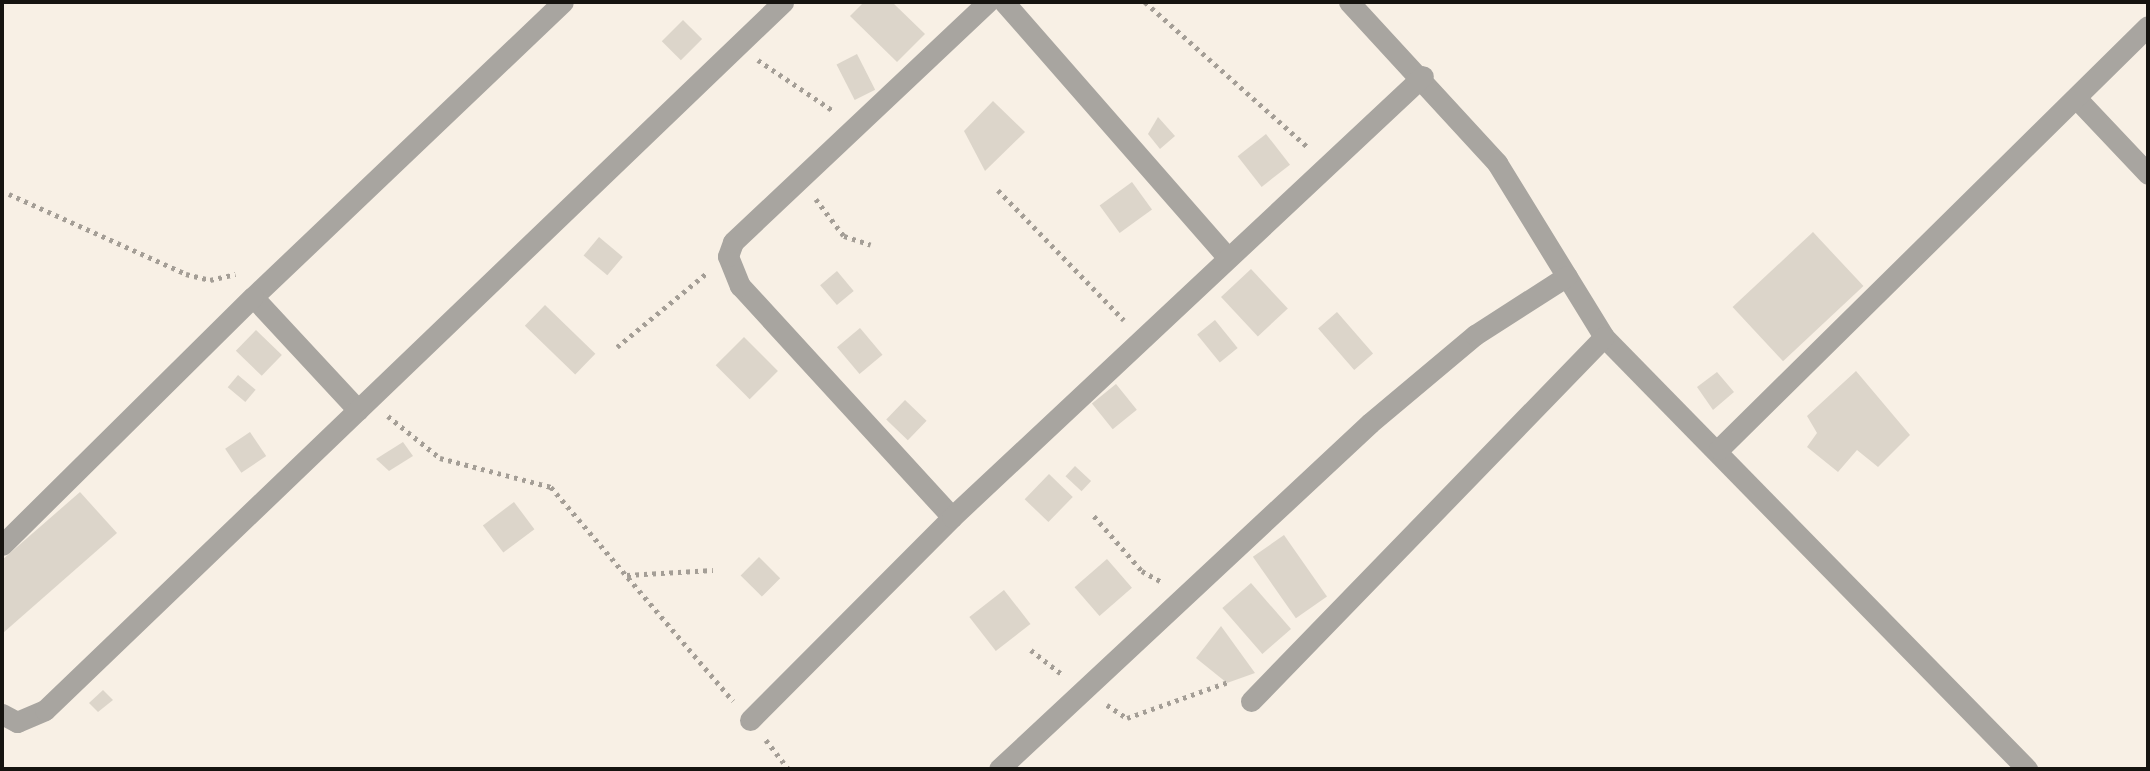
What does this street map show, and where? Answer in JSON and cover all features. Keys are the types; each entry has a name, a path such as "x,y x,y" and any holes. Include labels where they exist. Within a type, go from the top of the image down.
{"street":[{"path":"2,545 253,297 563,2"},
{"path":"2,714 17,722 45,710 783,2"},
{"path":"952,517 740,286 728,256 733,242 988,2"},
{"path":"1004,2 1228,258"},
{"path":"1349,2 1423,76 1497,163 1604,337 1720,449 2027,769"},
{"path":"1720,449 2078,100 2148,26"},
{"path":"750,720 952,517 1423,76"},
{"path":"2078,100 2148,174"},
{"path":"999,769 1194,587 1475,335 1567,276"},
{"path":"253,297 358,411"},
{"path":"1251,701 1604,337"}],"path":[{"path":"1146,2 1328,165"},
{"path":"737,46 856,126"},
{"path":"800,178 844,236 871,245"},
{"path":"998,190 1142,339"},
{"path":"9,194 186,274 228,278 248,266"},
{"path":"617,347 728,256"},
{"path":"358,411 388,416 439,458 551,487 789,769"},
{"path":"1094,516 1142,571 1162,582 1194,587"},
{"path":"627,575 713,569"},
{"path":"1031,650 1083,690 1127,718 1236,680"}],"building":[{"path":"864,2 892,2 925,34 897,62 850,16"},
{"path":"683,20 702,39 681,60 662,41"},
{"path":"857,54 875,90 855,100 837,64"},
{"path":"993,101 1025,132 985,171 964,131"},
{"path":"1158,117 1175,136 1160,149 1148,134"},
{"path":"1266,134 1290,165 1262,187 1238,156"},
{"path":"1132,182 1152,210 1120,233 1100,206"},
{"path":"1813,232 1863,286 1783,361 1733,307"},
{"path":"599,237 623,257 607,275 584,255"},
{"path":"1251,269 1288,308 1258,336 1221,297"},
{"path":"837,271 854,291 837,305 820,285"},
{"path":"545,305 595,354 575,374 525,326"},
{"path":"1337,312 1373,354 1354,370 1318,328"},
{"path":"1215,320 1238,348 1220,362 1197,334"},
{"path":"860,328 882,355 860,374 837,347"},
{"path":"256,330 282,355 262,376 236,351"},
{"path":"744,337 778,371 750,399 716,365"},
{"path":"1856,371 1910,435 1878,467 1857,450 1838,472 1807,447 1817,433 1807,416"},
{"path":"1717,372 1734,392 1713,410 1697,387"},
{"path":"238,375 256,390 245,402 228,387"},
{"path":"1116,384 1137,410 1113,429 1092,404"},
{"path":"905,400 927,421 908,440 886,419"},
{"path":"250,432 266,456 241,473 225,449"},
{"path":"403,442 413,456 389,471 376,459"},
{"path":"1075,466 1091,481 1082,491 1065,476"},
{"path":"1049,474 1073,497 1048,522 1025,499"},
{"path":"80,492 117,533 3,633 2,560"},
{"path":"514,502 534,529 503,553 483,525"},
{"path":"1284,535 1327,596 1296,618 1253,557"},
{"path":"759,557 780,578 762,597 741,575"},
{"path":"1107,559 1132,588 1099,616 1075,587"},
{"path":"1251,583 1291,629 1262,654 1222,608"},
{"path":"1004,590 1030,624 996,651 969,617"},
{"path":"1221,626 1255,673 1227,683 1196,658"},
{"path":"103,690 113,700 98,712 89,703"}]}
